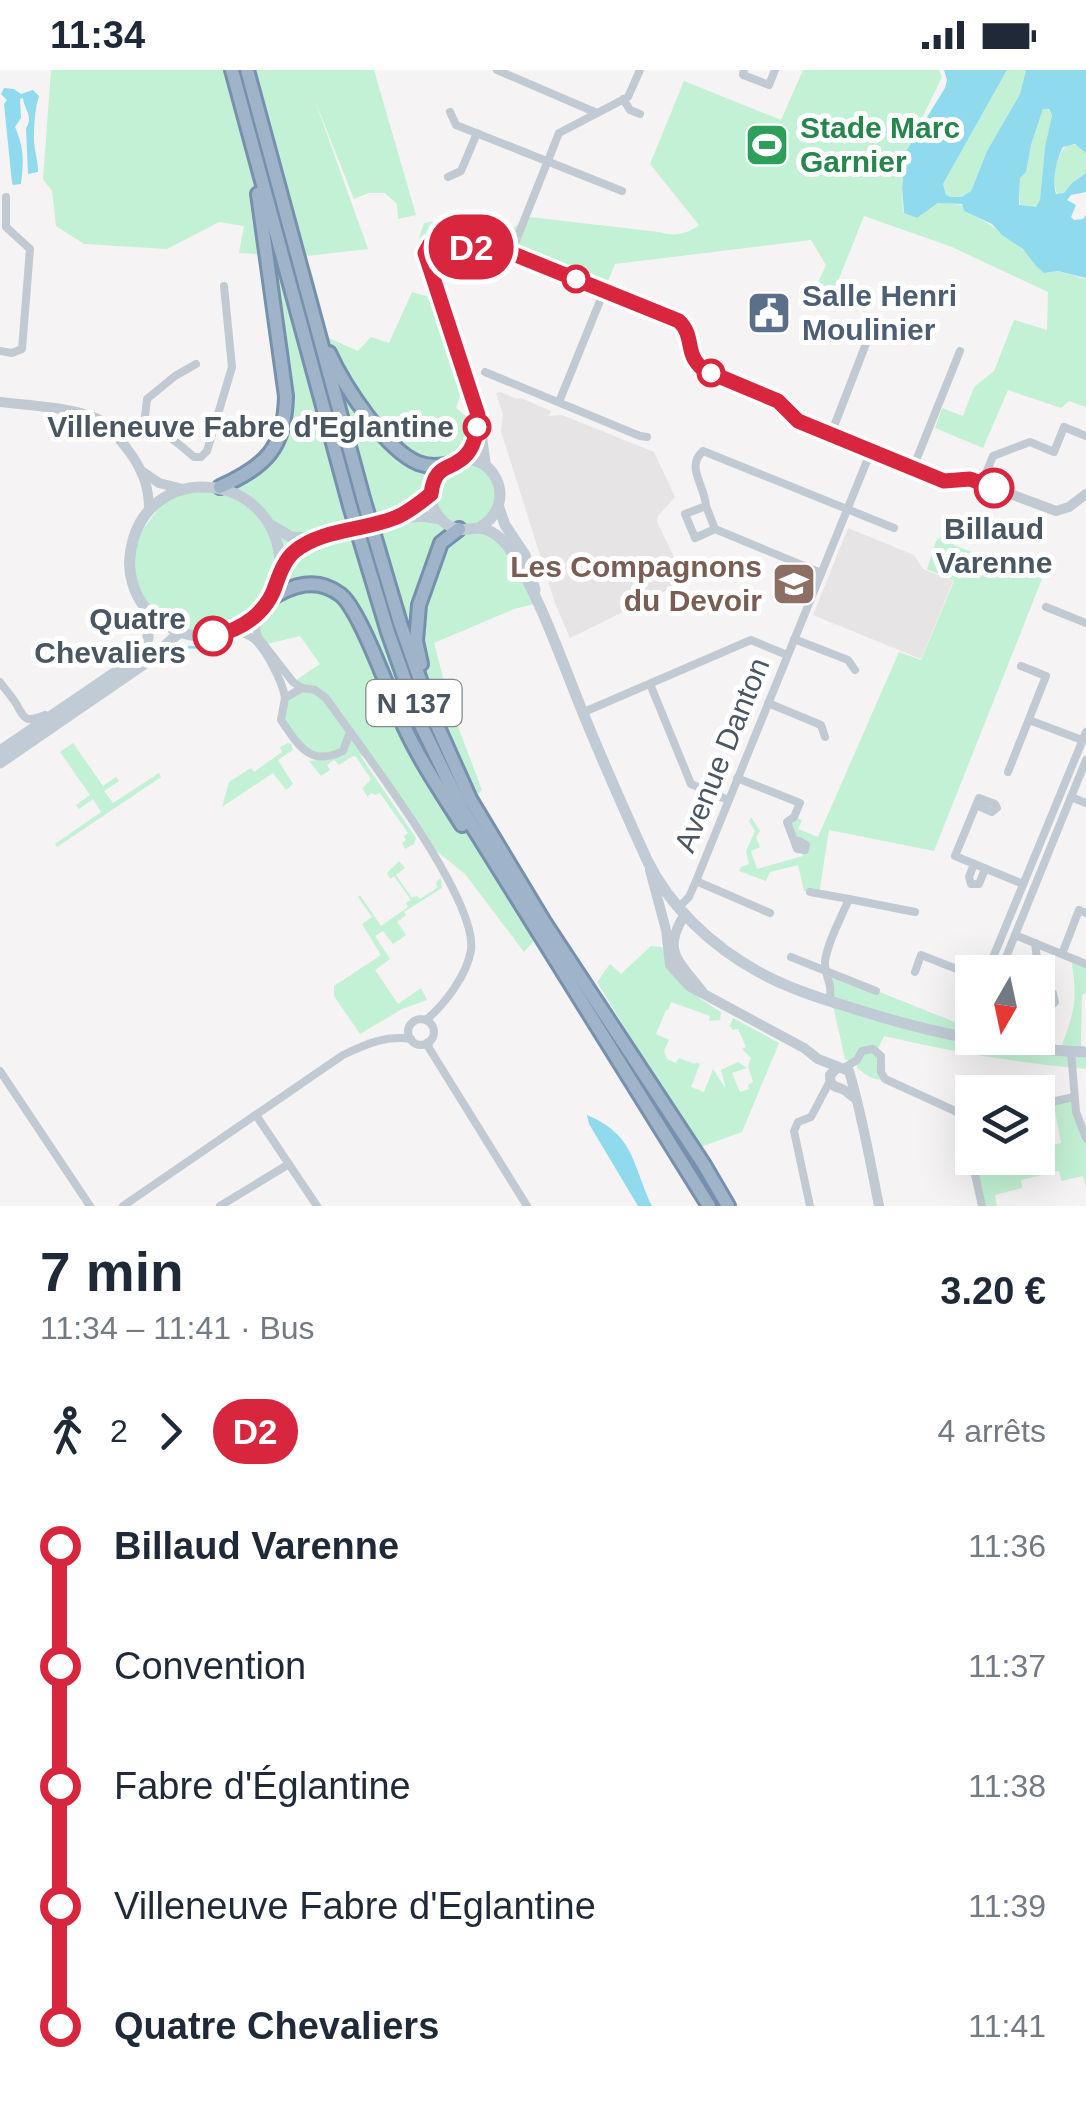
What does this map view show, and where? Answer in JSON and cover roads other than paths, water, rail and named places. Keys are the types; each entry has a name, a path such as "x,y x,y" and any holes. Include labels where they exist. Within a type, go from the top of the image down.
{"highway":[{"name":"N 137","path":"232,70 350,506 422,725 462,811 709,1206"},
{"name":"N 137","path":"247,70 400,622 432,714 479,815 728,1206"},
{"name":"N 137","path":"220,487 265,460 281,438 286,418 250,142"},
{"path":"312,314 342,378 366,414 405,454 430,466 455,462"},
{"path":"432,714 416,642 420,605 441,543 459,529"},
{"path":"267,603 300,583 324,586 342,596 434,781 522,917 539,935"}],"main road":[{"path":"441,519 431,494 436,477 455,462 486,466 499,483 499,506 505,525 525,555 537,600"},
{"path":"318,539 291,538 238,494 220,487 197,486 169,495 149,509 135,531 128,568 138,598 163,624 180,632 212,636 246,624 267,603 280,572 294,552 318,539 392,519 422,516 441,519 459,529 479,528 495,534 508,547 537,600 650,864 700,930 762,974 880,1017 955,1035"},
{"path":"392,519 431,494"},
{"path":"479,528 499,506"},
{"path":"271,524 279,546 280,572"},
{"path":"0,750 139,656 148,638 149,612"},
{"path":"0,763 143,666 180,632"},
{"path":"1055,1049 1086,1052"}],"street":[{"path":"496,70 597,113"},
{"path":"511,253 559,133 628,96 640,70"},
{"path":"744,70 742,75 769,85 775,70"},
{"path":"623,99 630,110 640,114"},
{"path":"450,112 456,124 477,134 622,191"},
{"path":"448,178 460,171 477,134"},
{"path":"0,352 22,349 30,249 6,227 6,197"},
{"path":"486,466 478,415 425,253 433,243 511,253 679,321 688,333 692,358 704,370 778,401 798,421 944,481 970,479 1056,511 1086,494"},
{"path":"114,432 131,423 157,428 194,457 207,451 232,367 224,286"},
{"path":"559,402 604,291"},
{"path":"830,434 876,318"},
{"path":"913,468 960,351"},
{"path":"144,426 148,400 174,376 196,364"},
{"path":"486,372 647,437"},
{"path":"0,402 85,414 100,420 114,432 142,472 149,509"},
{"path":"455,462 474,442 478,415"},
{"path":"982,483 993,456 1030,442 1054,452 1064,426 1086,436"},
{"name":"Avenue Danton","path":"682,910 871,451"},
{"path":"821,573 715,529 694,468 699,453 708,452 894,528"},
{"path":"142,472 159,483 183,489"},
{"path":"706,506 685,514 695,538 715,529"},
{"path":"267,603 258,620 258,636 293,682 326,698 447,876 467,920 471,950 466,966 429,1023"},
{"path":"1046,607 1086,623"},
{"path":"231,632 254,639 270,661 284,689 282,720 307,752 319,758 343,750 368,758"},
{"path":"584,712 751,640 788,655"},
{"path":"794,640 848,660 856,670"},
{"path":"1022,666 1058,680"},
{"path":"1008,772 1046,676"},
{"path":"0,682 20,713 33,720 60,710"},
{"path":"650,684 691,784 728,800"},
{"path":"285,698 302,688"},
{"path":"768,703 821,726 825,738"},
{"path":"994,955 1084,736 1030,720"},
{"path":"343,750 350,732"},
{"path":"1007,955 1086,760"},
{"path":"737,778 800,803 794,818 786,822 796,846"},
{"path":"1071,798 1086,803"},
{"path":"976,805 955,856 1024,884"},
{"path":"650,864 676,960 702,992 804,1048 840,1079 856,1099 880,1206"},
{"path":"974,864 969,877 971,884 979,884 986,869"},
{"path":"696,881 770,914"},
{"path":"810,892 915,912"},
{"path":"1062,954 1082,911 1074,896"},
{"path":"830,1001 832,986 825,970 825,957 848,899"},
{"path":"670,937 682,910"},
{"path":"1073,924 1086,930"},
{"path":"670,937 700,930"},
{"path":"1015,936 1086,964"},
{"path":"1034,943 1036,955"},
{"path":"915,972 922,956 955,969"},
{"path":"792,957 876,991"},
{"path":"123,1206 344,1055 371,1042 398,1037 421,1044 434,1033 429,1023 417,1020 398,1037"},
{"path":"409,1028 411,1040"},
{"path":"428,1042 528,1206"},
{"path":"810,1206 794,1130 798,1122 811,1116 821,1094 858,1064 865,1050 877,1051 881,1056 883,1077 955,1111"},
{"path":"1071,1051 1078,1121 1086,1138"},
{"path":"0,1071 90,1206"},
{"path":"1055,1101 1074,1097"},
{"path":"256,1114 317,1206"},
{"path":"220,1206 234,1202 288,1164"},
{"path":"975,1175 982,1206"}],"water":[{"path":"944,70 1007,70 943,184 946,195 962,197 971,191 987,151 1020,94 1026,70 1086,70 1086,153 1075,144 1063,147 1054,183 1056,194 1064,193 1086,173 1086,192 1071,195 1067,200 1076,205 1071,217 1074,220 1086,215 1086,278 1058,271 1044,273 1023,249 992,224 964,211 962,204 938,203 917,218 904,213 906,151 947,80","holes":["1043,109 1049,109 1052,115 1040,200 1036,207 1019,205 1020,178 1026,172"]},
{"path":"4,88 21,94 33,90 39,96 34,133 38,172 28,174 29,117 23,98 20,99 21,118 15,127 22,154 21,184 12,183 4,104 7,100 1,94"},
{"path":"587,1115 615,1132 623,1142 652,1206 638,1206"}],"waterway":[{"path":"288,578 295,561 314,548"},
{"path":"164,660 189,647 205,648"}],"place":[{"name":"Stade Marc Garnier","path":"767,145"},
{"name":"Salle Henri Moulinier","path":"769,313"},
{"name":"Villeneuve Fabre d'Eglantine","path":"477,427"},
{"name":"Billaud Varenne","path":"994,488"},
{"name":"Les Compagnons du Devoir","path":"794,584"},
{"name":"Quatre Chevaliers","path":"213,636"}]}
